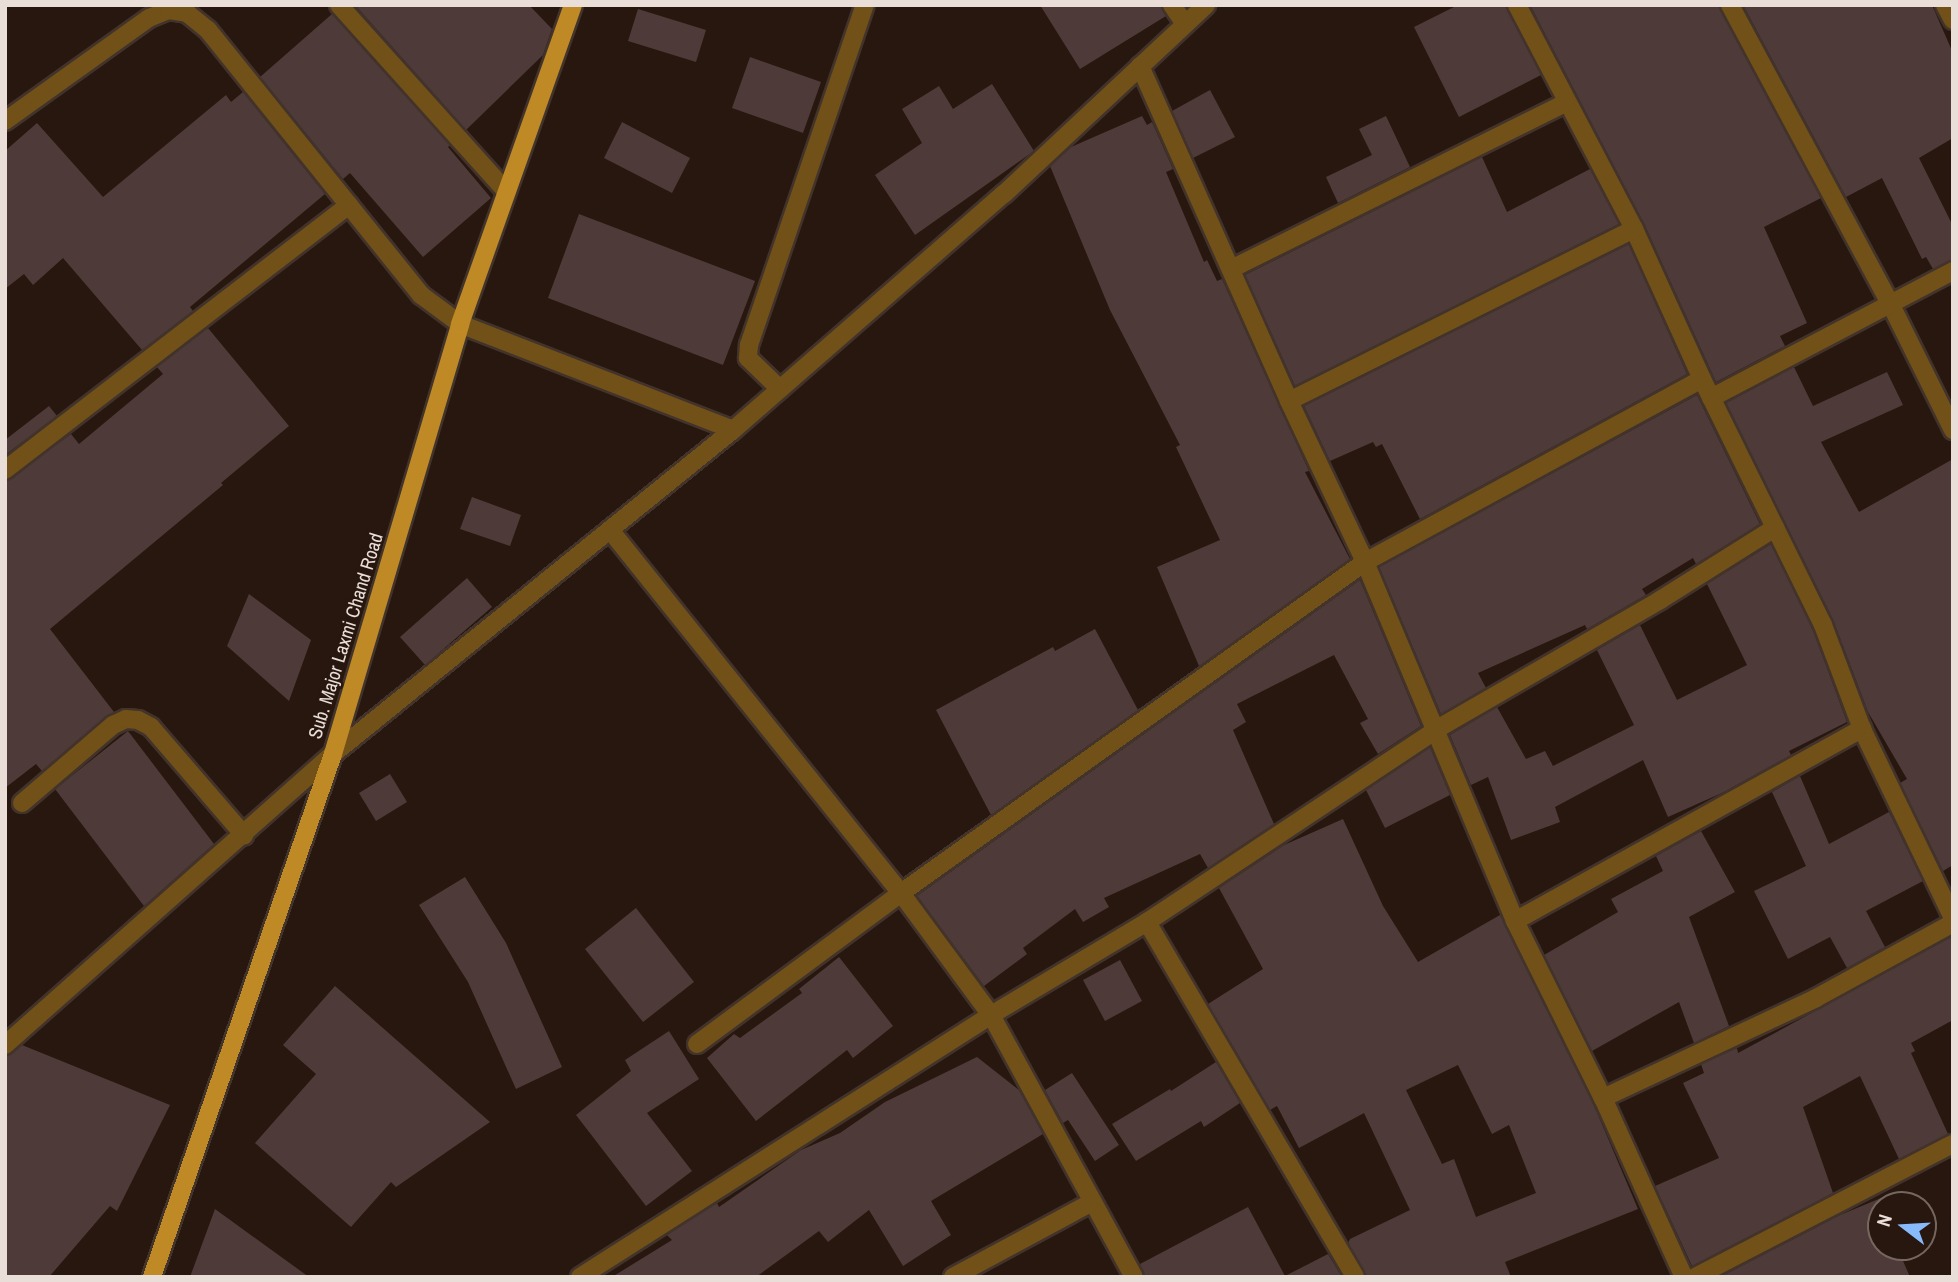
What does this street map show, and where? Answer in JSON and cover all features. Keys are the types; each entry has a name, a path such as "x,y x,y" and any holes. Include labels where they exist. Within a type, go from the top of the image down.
{"main road":[{"name":"Sub. Major Laxmi Chand Road","path":"152,1277 333,754 460,324 505,190 573,5"}],"street":[{"path":"340,5 505,190"},
{"path":"780,389 748,358 749,345 865,5"},
{"path":"1172,5 1185,24"},
{"path":"5,1045 333,754 733,430 1004,194 1206,5"},
{"path":"1517,5 1634,229 1711,398 1823,625 1862,729 1953,920 1816,998 1602,1098"},
{"path":"1730,5 1890,303 1953,430"},
{"path":"1945,5 1953,20"},
{"path":"5,121 149,18 169,10 187,13 208,30 421,295 460,324 733,430"},
{"path":"1140,66 1289,401 1365,562 1516,921 1602,1098 1684,1277"},
{"path":"1231,269 1567,102"},
{"path":"5,470 349,205"},
{"path":"1289,401 1634,229"},
{"path":"1711,398 1953,271"},
{"path":"697,1044 901,893 1365,562 1702,379"},
{"path":"580,1277 991,1015 1147,922 1437,729 1660,600 1775,528"},
{"path":"610,530 901,893 991,1015 1133,1277"},
{"path":"22,803 113,725 126,719 138,720 151,727 244,835"},
{"path":"1516,921 1862,729"},
{"path":"1147,922 1355,1277"},
{"path":"1695,1277 1953,1144"},
{"path":"953,1277 1091,1202"}],"building":[{"path":"355,5 529,5 552,29 543,55 466,130"},
{"path":"1040,5 1161,5 1166,16 1080,69"},
{"path":"1458,5 1506,5 1541,75 1459,117 1414,27"},
{"path":"1530,5 1719,5 1821,198 1764,227 1807,323 1780,336 1785,346 1716,382 1644,224"},
{"path":"1743,5 1932,5 1953,53 1953,138 1919,158 1953,226 1953,260 1933,269 1926,257 1922,259 1882,178 1846,197"},
{"path":"638,9 706,30 696,62 628,41"},
{"path":"332,14 450,145 448,147 491,198 423,257 350,173 343,179 260,77"},
{"path":"750,57 821,82 803,133 732,108"},
{"path":"992,84 1034,151 915,235 875,175 922,143 902,109 939,86 953,109"},
{"path":"1210,90 1235,137 1193,158 1172,111"},
{"path":"243,92 325,194 190,307 193,311 142,350 63,258 33,285 24,274 5,289 5,151 37,123 103,197 226,95 231,102"},
{"path":"1142,116 1147,125 1152,122 1173,169 1166,172 1204,262 1207,260 1217,281 1222,279 1309,471 1305,472 1350,559 1199,666 1157,567 1220,540 1176,447 1180,445 1110,310 1050,166 1071,147"},
{"path":"1386,116 1410,167 1338,203 1326,177 1372,155 1359,129"},
{"path":"622,122 690,158 672,193 604,158"},
{"path":"1482,157 1507,212 1590,169 1619,224 1295,386 1245,275"},
{"path":"579,214 755,281 723,365 548,298"},
{"path":"1629,244 1687,374 1420,519 1382,444 1376,447 1373,442 1330,461 1304,406"},
{"path":"208,328 289,426 221,483 223,485 50,629 114,712 42,771 36,764 5,788 5,481 71,434 79,444 163,374 157,367"},
{"path":"1794,367 1813,406 1887,372 1903,405 1821,442 1859,512 1953,459 1953,865 1943,871 1900,783 1907,779 1868,712 1833,620 1726,403"},
{"path":"1697,395 1760,524 1696,564 1693,558 1642,589 1646,595 1587,629 1585,625 1478,673 1486,688 1441,714 1379,567"},
{"path":"49,406 57,416 5,455 5,440"},
{"path":"472,497 521,515 510,546 460,529"},
{"path":"1771,544 1813,630 1847,722 1789,751 1791,755 1724,792 1668,817 1643,760 1555,807 1560,822 1511,840 1488,777 1471,785 1450,735 1497,707 1526,759 1545,751 1553,766 1634,725 1597,650 1640,625 1677,700 1747,665 1707,584"},
{"path":"467,578 492,607 425,665 400,637"},
{"path":"1360,580 1421,726 1378,754 1360,723 1368,719 1334,655 1237,704 1246,722 1233,730 1274,824 1208,868 1200,854 1104,898 1109,907 1083,922 1075,909 1023,948 1027,954 984,986 917,896"},
{"path":"249,594 311,640 289,701 227,646"},
{"path":"1095,629 1138,710 991,815 936,710 1053,647 1055,651"},
{"path":"128,731 214,844 144,906 55,789"},
{"path":"1430,747 1450,795 1385,828 1366,790"},
{"path":"390,774 407,802 376,821 359,793"},
{"path":"1800,776 1829,844 1889,812 1923,881 1866,911 1885,947 1847,968 1830,937 1788,959 1754,891 1806,866 1772,792"},
{"path":"1343,819 1383,906 1418,962 1500,915 1593,1103 1638,1209 1505,1262 1511,1277 1366,1277 1348,1243 1350,1239 1410,1210 1364,1113 1299,1148 1277,1106 1270,1110 1208,1004 1263,969 1219,888 1284,845","holes":["1458,1065 1492,1134 1509,1125 1536,1193 1476,1217 1454,1159 1442,1164 1406,1090"]},
{"path":"1701,831 1735,892 1689,917 1729,1026 1694,1043 1679,1002 1592,1051 1544,955 1618,912 1611,899 1663,871 1656,856"},
{"path":"465,877 506,943 562,1067 516,1089 468,982 419,905"},
{"path":"636,908 694,982 643,1022 585,949"},
{"path":"1953,936 1953,1020 1911,1043 1915,1051 1911,1053 1948,1134 1899,1159 1860,1076 1803,1107 1833,1193 1692,1266 1655,1186 1719,1158 1683,1083 1704,1073 1701,1064 1737,1048 1738,1053"},
{"path":"839,957 893,1026 853,1058 847,1050 756,1121 707,1058 734,1034 740,1038 802,993 799,989"},
{"path":"1120,960 1142,1001 1105,1021 1083,980"},
{"path":"335,986 490,1122 396,1187 391,1182 351,1227 255,1143 316,1074 283,1045"},
{"path":"669,1031 699,1079 647,1113 692,1171 646,1206 576,1115 631,1071 625,1060"},
{"path":"22,1045 170,1105 117,1211 110,1206 49,1277 5,1277 5,1056"},
{"path":"977,1057 1019,1090 1043,1134 931,1201 951,1235 903,1266 869,1210 828,1242 819,1231 756,1277 612,1277 672,1240 667,1235 717,1203 719,1207 801,1150 840,1133 885,1102"},
{"path":"1216,1062 1240,1103 1204,1127 1201,1121 1136,1161 1112,1124"},
{"path":"1072,1073 1119,1145 1095,1161 1068,1120 1063,1123 1045,1090"},
{"path":"1867,1204 1867,1261 1903,1261 1910,1277 1720,1277"},
{"path":"1248,1207 1285,1276 1328,1254 1342,1277 1145,1277 1140,1264"},
{"path":"215,1209 309,1277 190,1277"}]}
